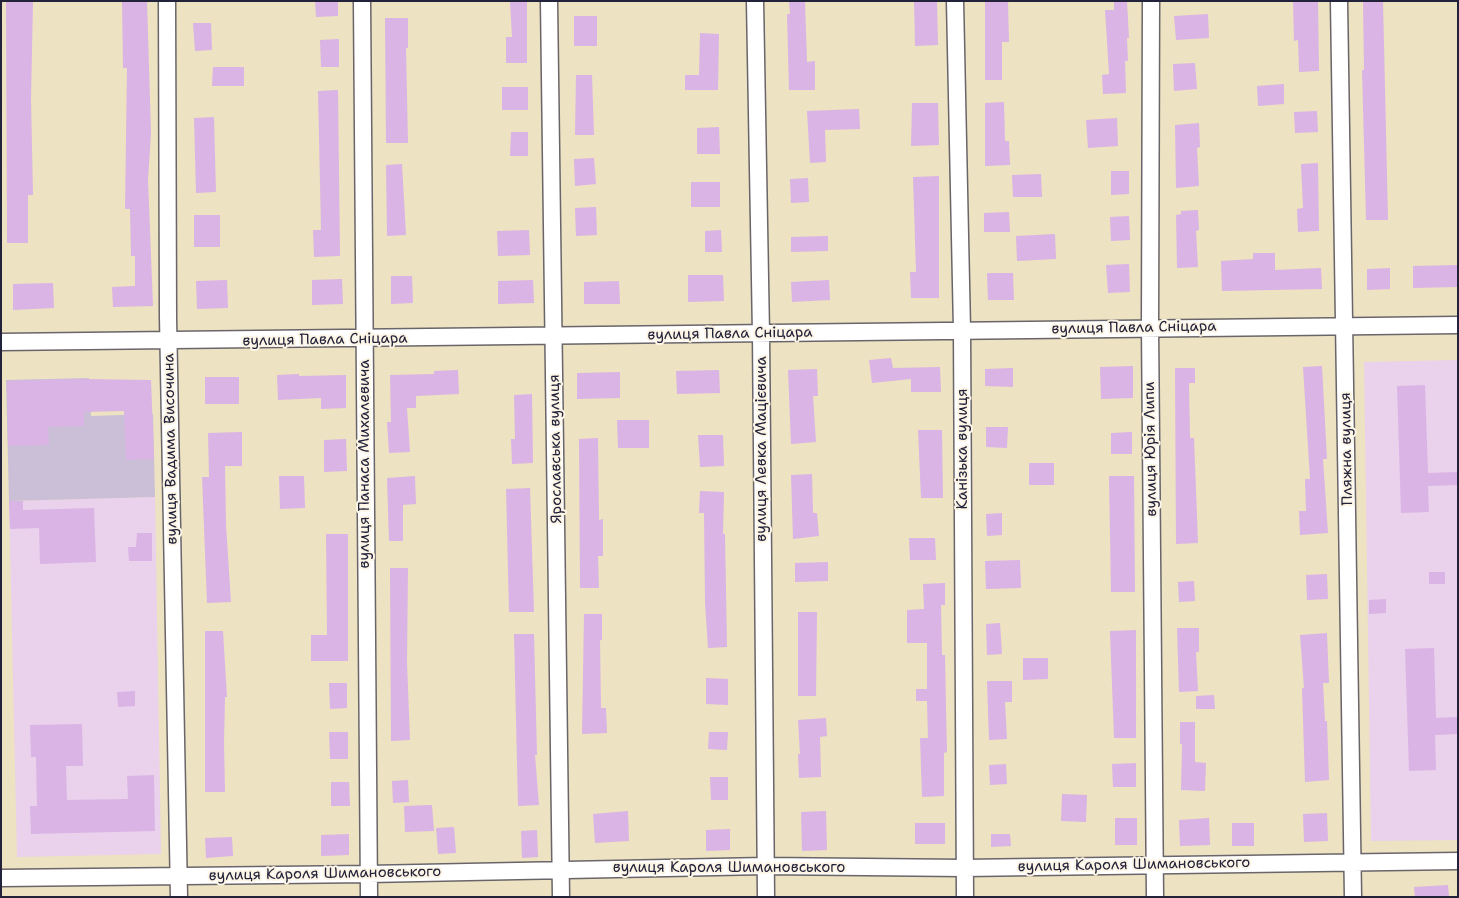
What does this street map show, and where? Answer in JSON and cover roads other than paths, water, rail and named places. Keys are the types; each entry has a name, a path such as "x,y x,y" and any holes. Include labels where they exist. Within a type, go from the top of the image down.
{"street":[{"name":"вулиця Вадима Височина","path":"167,1 169,342 179,897"},
{"name":"вулиця Панаса Михалевича","path":"362,1 369,897"},
{"name":"Ярославська вулиця","path":"549,1 561,897"},
{"name":"вулиця Левка Мацієвича","path":"755,1 761,334 766,897"},
{"name":"Канізька вулиця","path":"955,1 962,330 965,897"},
{"name":"вулиця Юрія Липи","path":"1151,1 1150,327 1155,897"},
{"name":"Пляжна вулиця","path":"1339,1 1353,897"},
{"name":"вулиця Павла Сніцара","path":"1,342 364,340 1150,327 1458,325"},
{"name":"вулиця Кароля Шимановського","path":"1,878 369,874 765,866 964,868 1353,860 1458,860"}]}
